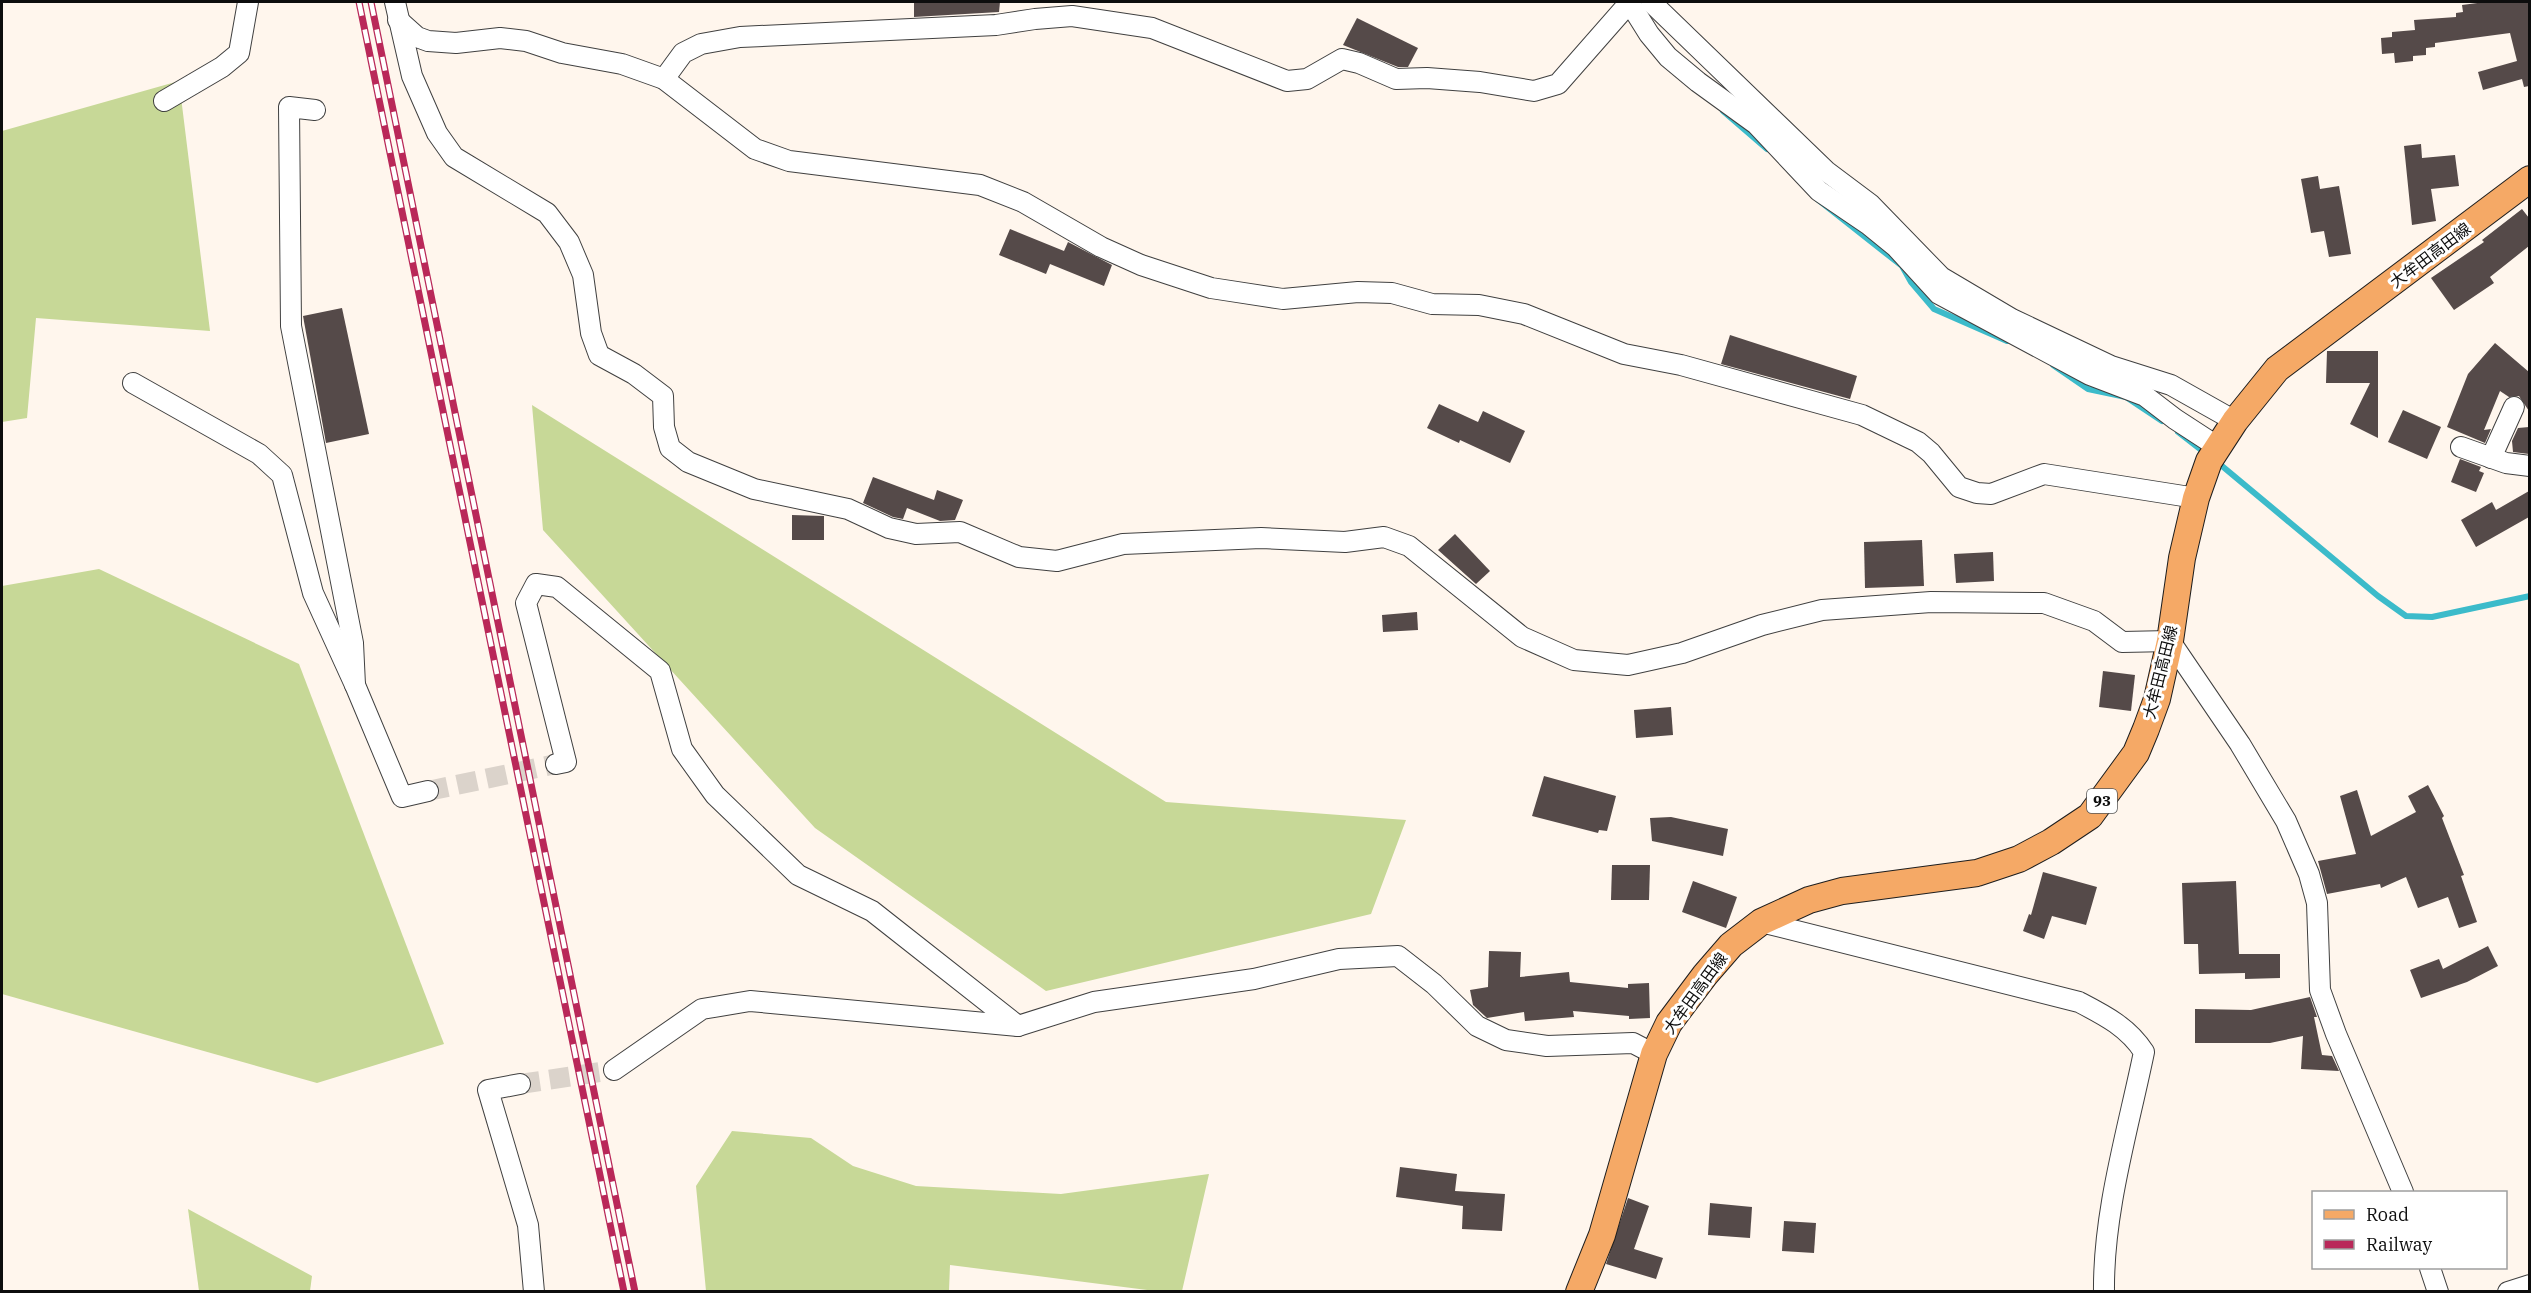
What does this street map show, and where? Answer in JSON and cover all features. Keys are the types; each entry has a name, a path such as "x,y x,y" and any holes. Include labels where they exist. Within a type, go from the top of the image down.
{"main road":[{"name":"大牟田高田線","path":"1579,1292 1602,1235 1654,1054 1669,1023 1705,975 1731,945 1761,922 1809,900 1842,891 1977,873 2019,859 2051,842 2090,816 2136,753 2157,699 2170,641 2182,558 2196,498 2208,461 2235,421 2277,369 2529,179"}],"street":[{"path":"164,100 222,67 239,53 248,2"},
{"path":"663,79 683,53 701,44 740,37 996,25 1035,18 1072,16 1152,28 1287,81 1307,79 1342,59 1359,63 1396,79 1427,78 1480,82 1534,91 1558,84 1630,2 1649,34 1668,57 1756,124 1819,190 1896,247 1939,294 2090,375 2145,396 2218,447"},
{"path":"1651,2 1826,171 1870,204 1941,277 2012,318 2111,366 2171,385 2235,421"},
{"path":"397,11 417,36 428,41 456,43 500,38 526,41 562,53 622,64 663,79 755,149 789,161 980,185 1023,202 1101,247 1141,265 1211,288 1283,299 1358,292 1392,293 1432,304 1479,305 1524,314 1624,354 1682,365 1862,415 1918,442 1931,453 1959,487 1977,493 1991,494 2044,474 2196,498"},
{"path":"397,11 412,76 438,133 454,157 547,213 569,242 583,275 591,333 598,355 634,374 663,396 664,426 670,448 688,462 754,489 848,509 889,528 916,534 960,532 1019,557 1058,561 1123,544 1261,538 1345,542 1384,537 1409,546 1522,637 1574,660 1628,666 1682,653 1762,626 1822,610 1931,602 2044,603 2094,621 2122,642 2170,641 2240,744 2286,821 2309,874 2317,903 2320,990 2336,1034 2403,1191"},
{"path":"315,110 289,106 291,326 353,643 355,685"},
{"path":"133,383 259,454 282,476 313,593 402,797 428,791"},
{"path":"2491,458 2514,407"},
{"path":"2462,447 2506,464 2529,466"},
{"path":"556,764 566,762 526,603 536,584 557,587 660,671 682,749 715,795 798,875 872,911 1018,1026"},
{"path":"1761,922 2079,1002 2112,1020 2135,1038 2144,1052 2114,1198 2104,1262 2104,1292"},
{"path":"614,1070 702,1010 750,1001 1018,1026 1094,1002 1254,979 1339,959 1398,956 1434,984 1476,1026 1506,1040 1547,1046 1634,1043 1654,1054"},
{"path":"520,1084 488,1090 528,1225 534,1292"},
{"path":"2430,1269 2438,1292"},
{"path":"2508,1292 2529,1285"}],"green space":[{"path":"179,81 210,331 36,318 27,418 2,422 2,131"},
{"path":"532,405 1166,802 1406,820 1371,914 1046,991 815,828 543,530"},
{"path":"99,569 299,664 444,1044 317,1083 2,994 2,586"},
{"path":"732,1131 811,1138 853,1166 916,1186 1061,1194 1209,1174 1182,1291 1155,1291 950,1265 949,1291 706,1291 696,1186"},
{"path":"188,1209 312,1276 310,1291 199,1291"}],"building":[{"path":"914,2 1000,2 999,12 914,17"},
{"path":"2485,2 2529,2 2529,86 2524,87 2522,79 2483,90 2478,72 2517,61 2510,33 2435,43 2435,47 2426,48 2426,55 2413,56 2413,61 2395,63 2394,53 2382,54 2381,38 2392,37 2392,32 2415,30 2414,20 2456,17 2456,13 2463,12 2462,5"},
{"path":"1357,18 1418,48 1408,67 1398,67 1343,45"},
{"path":"2421,144 2422,158 2455,155 2459,186 2431,189 2436,221 2412,225 2404,146"},
{"path":"2318,176 2320,189 2339,186 2351,254 2329,257 2324,231 2311,233 2301,179"},
{"path":"2522,209 2529,218 2529,246 2490,277 2494,283 2454,310 2431,278 2484,242 2482,240"},
{"path":"1010,229 1064,251 1068,242 1112,265 1104,286 1050,264 1046,274 999,255"},
{"path":"342,308 369,434 326,443 303,316"},
{"path":"1730,335 1857,376 1850,399 1721,364"},
{"path":"2495,343 2529,372 2529,411 2519,396 2509,397 2500,391 2484,430 2491,429 2485,443 2447,427 2468,374"},
{"path":"2327,351 2378,351 2378,438 2350,424 2370,383 2326,383"},
{"path":"1439,404 1478,422 1483,411 1525,431 1510,463 1427,428"},
{"path":"2403,410 2441,427 2427,459 2388,442"},
{"path":"2529,427 2529,454 2513,452 2512,441 2518,428"},
{"path":"2460,459 2481,467 2479,471 2484,473 2476,492 2451,482"},
{"path":"873,477 934,500 937,490 963,500 955,520 940,521 907,508 903,519 893,517 863,503"},
{"path":"2529,491 2529,517 2476,547 2461,520 2492,502 2496,510"},
{"path":"792,515 824,516 824,540 792,540"},
{"path":"1455,534 1490,571 1476,584 1438,550"},
{"path":"1922,540 1924,586 1865,588 1864,542"},
{"path":"1993,552 1994,581 1956,583 1954,554"},
{"path":"1417,612 1418,630 1383,632 1382,615"},
{"path":"2103,671 2135,675 2131,711 2099,707"},
{"path":"1671,707 1673,735 1636,738 1634,710"},
{"path":"1544,776 1616,796 1607,831 1599,830 1598,833 1532,816"},
{"path":"2428,785 2444,816 2442,818 2464,875 2461,876 2477,922 2459,928 2448,897 2418,908 2406,877 2381,888 2380,884 2327,894 2318,861 2356,854 2340,796 2357,790 2371,836 2416,812 2408,796"},
{"path":"1671,817 1728,829 1723,856 1652,841 1650,818"},
{"path":"1612,865 1650,865 1649,900 1611,900"},
{"path":"2043,872 2097,887 2086,925 2052,916 2044,939 2023,931 2029,914 2031,915"},
{"path":"1693,881 1737,897 1726,928 1682,912"},
{"path":"2236,881 2239,954 2280,954 2280,978 2245,979 2245,973 2199,974 2198,944 2184,944 2182,883"},
{"path":"2488,946 2498,966 2467,982 2421,998 2410,970 2439,959 2443,969"},
{"path":"1489,951 1521,952 1520,977 1569,972 1570,982 1628,988 1628,984 1649,983 1650,1018 1629,1019 1629,1016 1573,1011 1574,1017 1525,1021 1524,1012 1487,1018 1473,1005 1470,990 1488,987"},
{"path":"2310,997 2317,1017 2314,1017 2322,1055 2332,1056 2339,1071 2301,1069 2303,1036 2270,1043 2195,1043 2195,1009 2251,1010"},
{"path":"1400,1167 1457,1174 1455,1191 1505,1194 1502,1231 1462,1229 1463,1206 1396,1197"},
{"path":"1628,1198 1649,1206 1634,1249 1663,1258 1656,1279 1606,1264"},
{"path":"1710,1203 1752,1207 1750,1238 1708,1235"},
{"path":"1784,1221 1816,1223 1814,1253 1782,1251"}],"waterway":[{"path":"1723,111 1767,149"},
{"path":"1817,199 1902,266 1911,282 1934,309 2007,341"},
{"path":"2053,365 2088,389 2126,397 2162,421"},
{"path":"2178,432 2205,453"},
{"path":"2216,461 2378,596 2406,616 2432,617 2530,596"}],"tunnel":[{"path":"428,791 556,764"},
{"path":"520,1084 614,1070"}],"railway":[{"path":"359,2 624,1292"},
{"path":"371,2 635,1292"}]}
